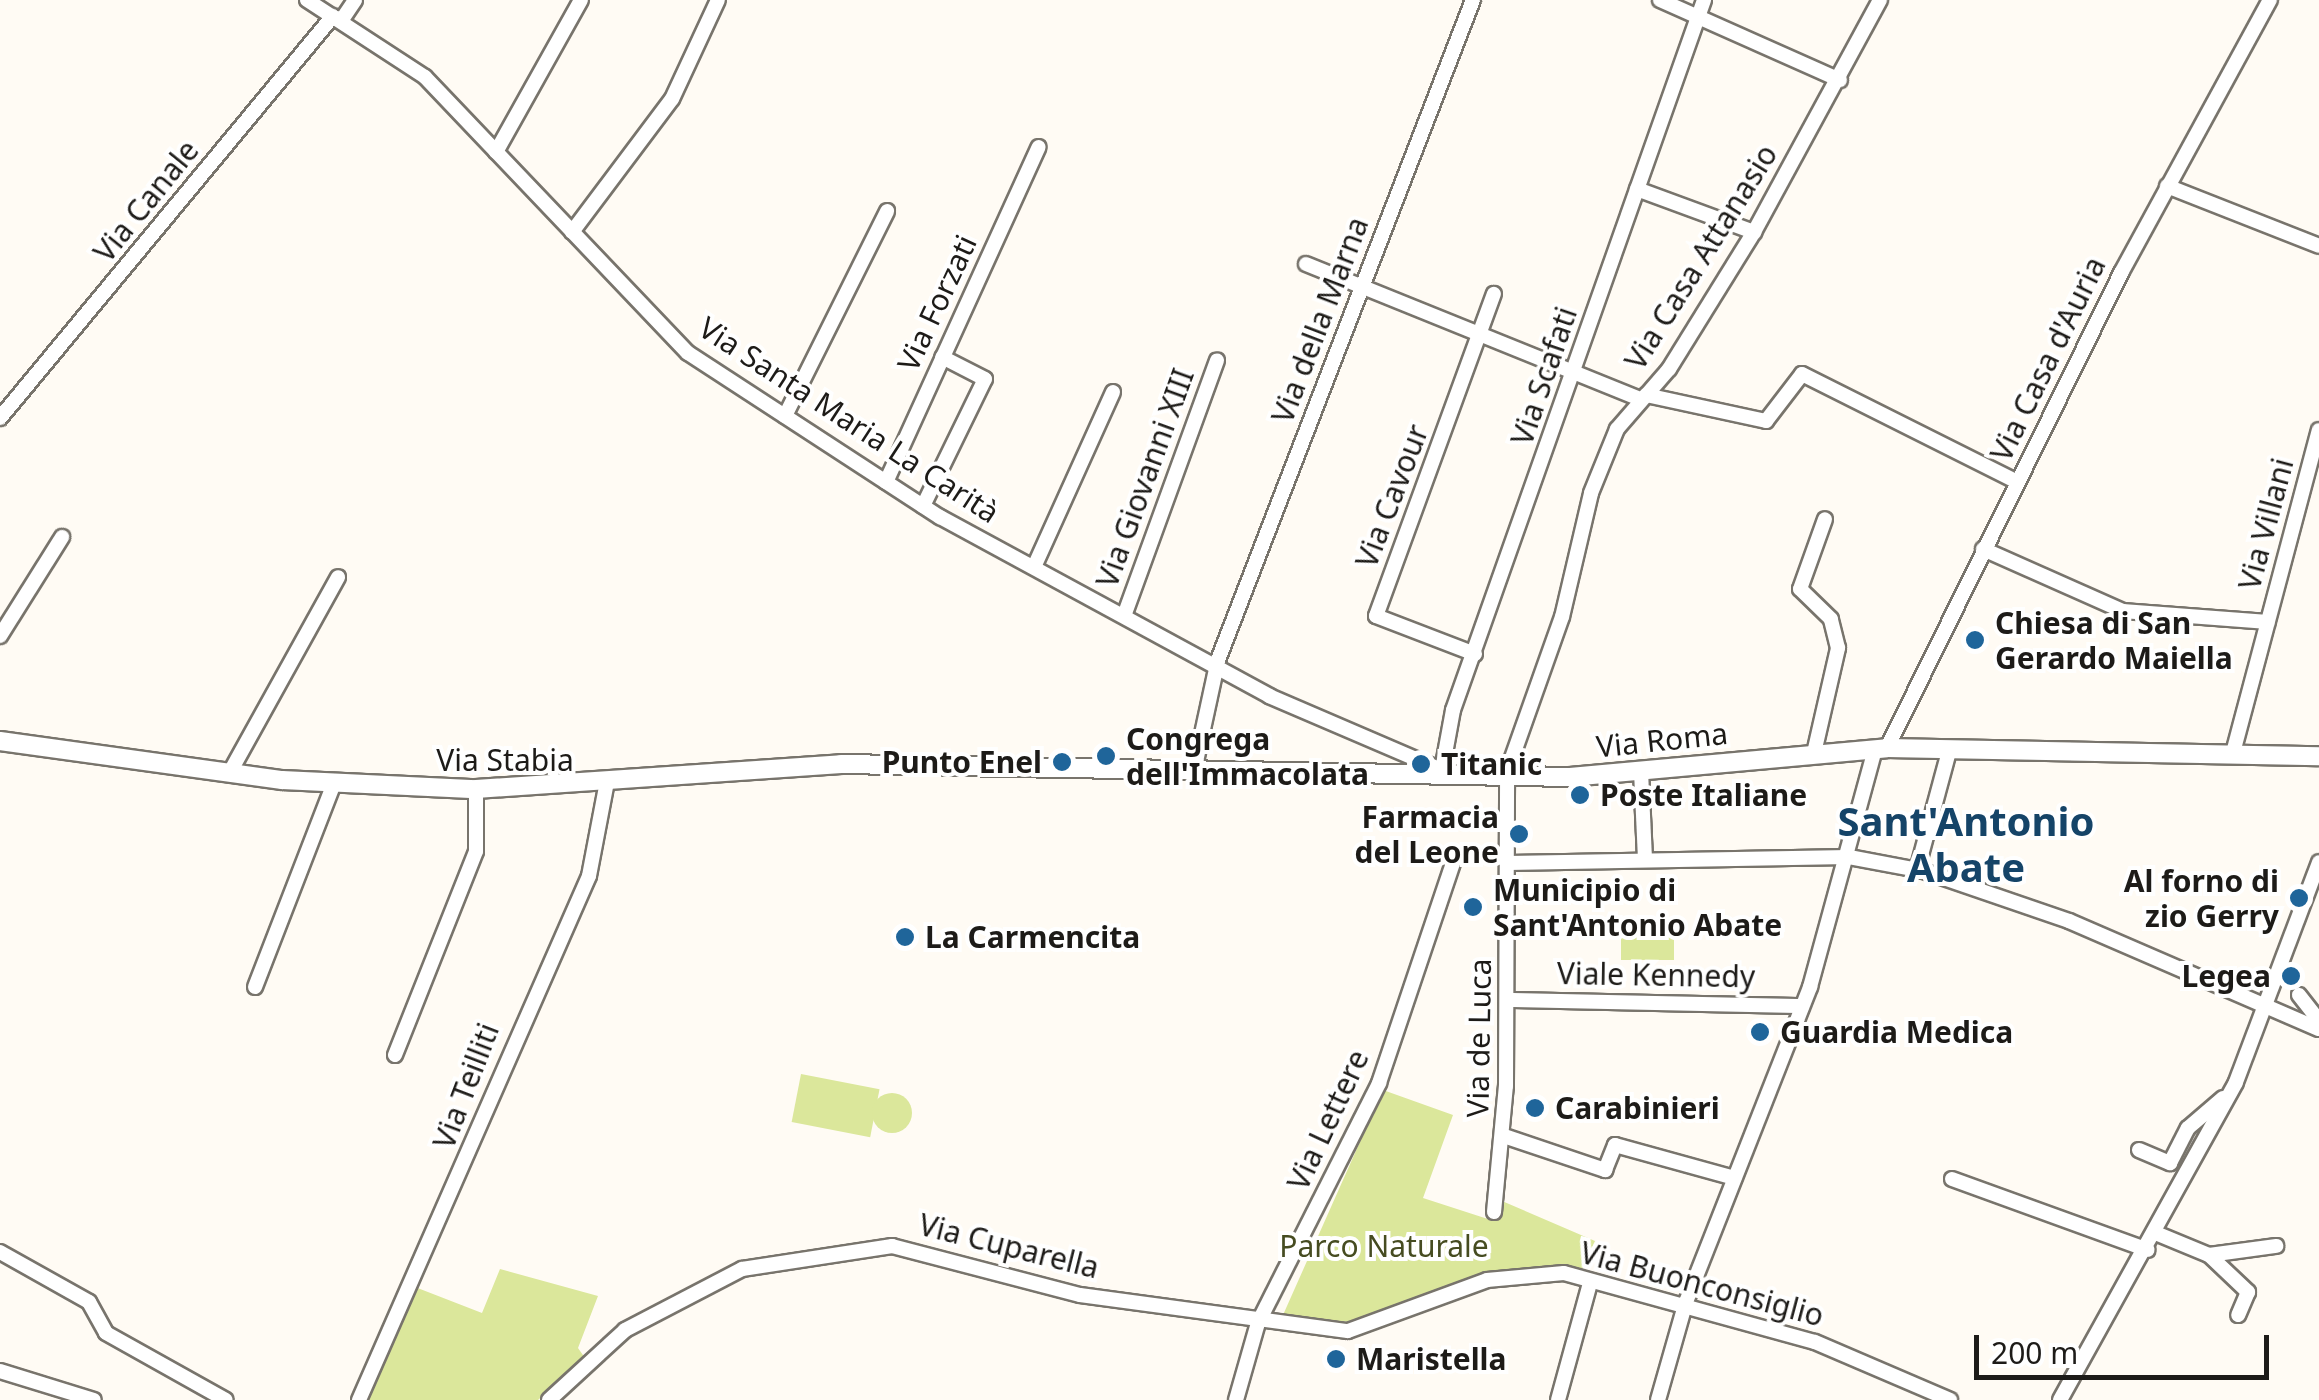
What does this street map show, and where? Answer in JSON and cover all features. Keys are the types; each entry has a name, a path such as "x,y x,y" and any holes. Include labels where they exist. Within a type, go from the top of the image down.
{"main road":[{"name":"Via Stabia","path":"0,741 229,774 476,790 606,788 840,764 1011,771"},
{"name":"Via Roma","path":"1011,771 1641,771 1881,748 2234,749 2319,756"}],"street":[{"name":"Via Santa Maria La Carità","path":"307,0 415,68 688,352 923,506 1124,616 1218,660 1269,696 1442,770"},
{"name":"Via Canale","path":"0,418 356,0"},
{"path":"496,152 581,0"},
{"path":"572,232 672,100 718,0"},
{"name":"Via della Marna","path":"1194,771 1218,660 1358,286 1473,0"},
{"path":"1660,0 1840,80"},
{"name":"Via Scafati","path":"1442,770 1474,654 1704,0"},
{"name":"Via Casa Attanasio","path":"1507,772 1562,617 1591,493 1643,397 1754,232 1840,80 1880,0"},
{"name":"Via Casa d'Auria","path":"1658,1400 1686,1302 1802,1006 1881,748 2167,186 2270,0"},
{"name":"Via Forzati","path":"886,482 1039,147"},
{"path":"2167,186 2319,246"},
{"path":"1636,190 1754,232"},
{"path":"785,416 887,211"},
{"path":"1306,264 1573,374 1643,397 1766,421 1802,374 2018,482"},
{"name":"Via Cavour","path":"1474,654 1376,616 1494,294"},
{"path":"923,506 986,379 942,357"},
{"name":"Via Giovanni XIII","path":"1124,616 1217,360"},
{"path":"1034,567 1113,392"},
{"name":"Via Villani","path":"2234,749 2317,455 2319,430"},
{"path":"1814,753 1838,648 1830,619 1800,589 1824,519"},
{"path":"0,636 62,537"},
{"path":"1984,549 2123,611 2268,622"},
{"path":"229,774 338,577"},
{"path":"1917,870 1950,748"},
{"path":"1641,771 1645,860"},
{"name":"Via de Luca","path":"1494,1212 1504,1136 1507,772"},
{"path":"255,987 334,783"},
{"name":"Via Teilliti","path":"360,1400 589,876 606,788"},
{"path":"395,1056 476,851 476,790"},
{"name":"Via Lettere","path":"1236,1400 1258,1323 1379,1083 1455,857"},
{"path":"1508,864 1849,857 1917,870 2319,1029"},
{"path":"2060,1400 2158,1234 2230,1094 2319,862"},
{"path":"2298,995 2319,1021"},
{"name":"Viale Kennedy","path":"1508,1000 1802,1006"},
{"path":"2139,1150 2170,1163 2188,1128 2230,1094"},
{"path":"1504,1136 1604,1170 1615,1146 1734,1178"},
{"path":"1952,1179 2148,1250"},
{"path":"2158,1234 2209,1254 2248,1292 2238,1315"},
{"name":"Via Cuparella","path":"549,1400 625,1330 742,1269 892,1246 1080,1295 1258,1323"},
{"path":"2209,1254 2276,1246"},
{"path":"0,1252 89,1302 106,1334 226,1400"},
{"name":"Via Buonconsiglio","path":"1258,1323 1348,1332 1487,1280 1564,1274 1686,1302 1816,1342 1950,1400"},
{"path":"1558,1400 1590,1283"},
{"path":"0,1371 94,1400"}],"green space":[{"path":"1621,932 1674,932 1674,960 1621,960"},
{"path":"801,1074 880,1089 870,1137 792,1122"},
{"name":"Parco Naturale","path":"1383,1090 1453,1115 1423,1198 1494,1221 1502,1201 1595,1241 1581,1271 1481,1278 1349,1322 1283,1315"},
{"path":"892,1093 906,1099 912,1113 906,1127 892,1133 878,1127 872,1113 878,1099"},
{"path":"500,1269 598,1296 578,1348 585,1358 538,1400 365,1400 415,1287 482,1313"}],"place":[{"name":"Chiesa di San Gerardo Maiella","path":"1975,640"},
{"name":"Congrega dell'Immacolata","path":"1106,756"},
{"name":"Punto Enel","path":"1062,762"},
{"name":"Titanic","path":"1421,764"},
{"name":"Poste Italiane","path":"1580,795"},
{"name":"Farmacia del Leone","path":"1519,834"},
{"name":"Al forno di zio Gerry","path":"2299,898"},
{"name":"Municipio di Sant'Antonio Abate","path":"1473,907"},
{"name":"La Carmencita","path":"905,937"},
{"name":"Legea","path":"2291,976"},
{"name":"Guardia Medica","path":"1760,1032"},
{"name":"Carabinieri","path":"1535,1108"},
{"name":"Maristella","path":"1336,1359"}],"district":[{"name":"Sant'Antonio Abate","path":"1966,844"}]}
